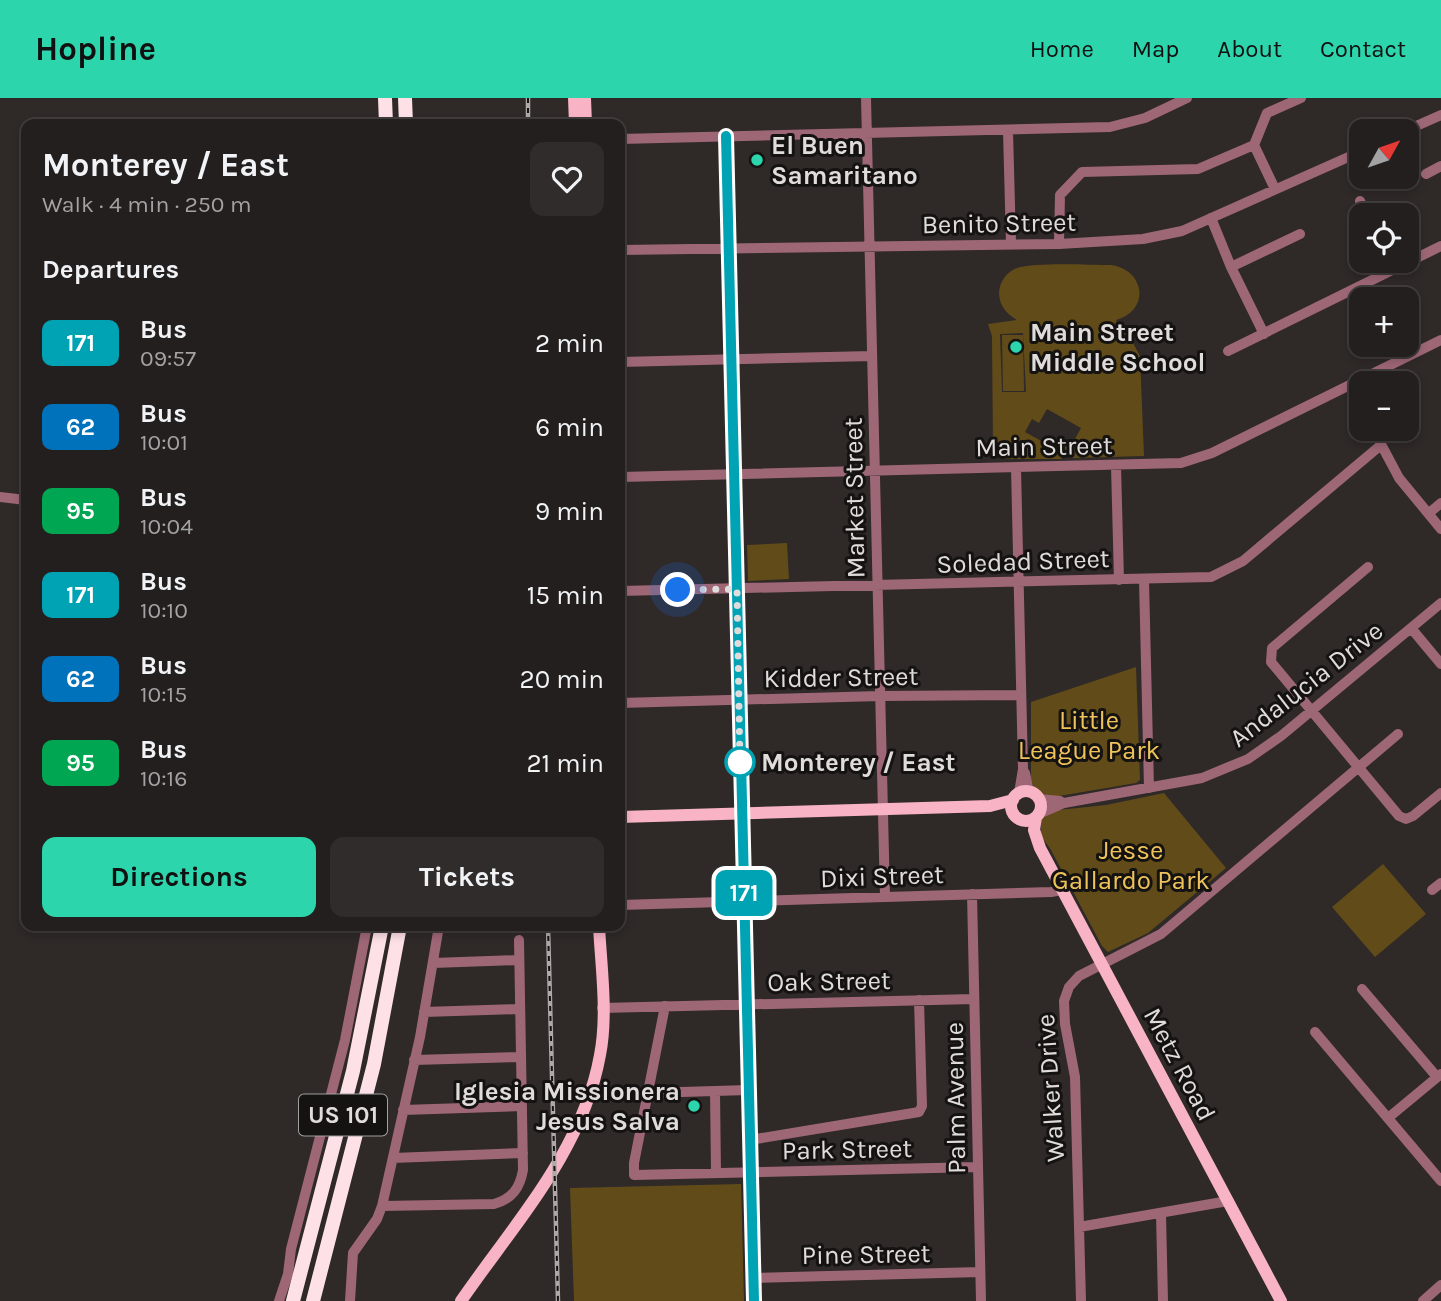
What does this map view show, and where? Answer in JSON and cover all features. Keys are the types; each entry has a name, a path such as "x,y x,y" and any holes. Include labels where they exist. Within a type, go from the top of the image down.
{"highway":[{"path":"385,98 386,119"},
{"path":"405,98 406,119"},
{"name":"US 101","path":"293,1301 354,1071 381,931"},
{"name":"US 101","path":"313,1301 373,1064 399,931"}],"main road":[{"path":"574,98 575,119"},
{"path":"585,98 586,119"},
{"path":"625,817 883,810 990,806 1022,802 1025,821 1037,816"},
{"name":"Metz Road","path":"1022,802 1041,806 1034,830 1040,848"},
{"name":"Metz Road","path":"1022,802 1040,848 1281,1301"},
{"path":"461,1301 545,1181 573,1136 591,1089 601,1053 600,931"}],"street":[{"name":"Market Street","path":"866,98 885,897"},
{"path":"625,139 1008,131 1119,126 1145,118 1187,98"},
{"path":"1059,244 1060,195 1082,172 1198,169 1254,145 1267,113 1301,98"},
{"path":"1419,125 1441,115"},
{"path":"1008,131 1011,243"},
{"path":"726,136 754,1301"},
{"path":"1254,145 1275,189"},
{"name":"Benito Street","path":"625,250 1119,242 1182,231 1349,156"},
{"path":"1426,174 1441,166"},
{"path":"1211,218 1231,267 1264,334"},
{"path":"1231,267 1300,234"},
{"path":"1419,255 1441,246"},
{"path":"1228,351 1377,273"},
{"name":"Main Street","path":"1379,371 1441,341"},
{"path":"625,362 872,356"},
{"name":"Main Street","path":"625,477 1181,463 1197,459 1349,385"},
{"path":"1379,441 1399,478 1441,528"},
{"name":"Soledad Street","path":"625,591 1211,577 1243,561 1381,445"},
{"path":"1116,466 1119,580"},
{"path":"1016,468 1022,802"},
{"path":"0,497 21,499"},
{"path":"1429,513 1441,503"},
{"path":"1368,567 1272,648 1270,662 1399,816 1406,819 1439,799"},
{"path":"1144,580 1149,788"},
{"name":"Andalucia Drive","path":"1022,802 1064,803 1202,778 1238,764 1269,746 1441,603"},
{"path":"1411,628 1441,664"},
{"name":"Kidder Street","path":"625,703 880,695 1021,695"},
{"name":"Walker Drive","path":"1081,1301 1074,1066 1065,1024 1066,991 1075,979 1161,934 1398,734"},
{"name":"Andalucia Drive","path":"1037,816 1064,803"},
{"path":"1432,890 1441,883"},
{"name":"Dixi Street","path":"625,905 1062,890"},
{"name":"Palm Avenue","path":"972,894 981,1301"},
{"path":"279,1301 288,1274 291,1249 345,1040 366,931"},
{"path":"350,1301 353,1253 377,1219 382,1206 424,1012 438,931"},
{"path":"382,1206 494,1204 514,1192 523,1168 519,940"},
{"path":"433,963 519,960"},
{"path":"1362,989 1439,1075 1388,1118"},
{"name":"Oak Street","path":"602,1008 974,999"},
{"path":"750,1140 919,1112 922,1106 919,1000"},
{"path":"665,1006 649,1093 748,1090"},
{"path":"424,1012 520,1009"},
{"path":"1315,1032 1441,1181"},
{"path":"414,1060 521,1056"},
{"path":"715,1091 716,1173"},
{"name":"Park Street","path":"649,1093 634,1163 634,1175 977,1167"},
{"path":"403,1110 522,1106"},
{"path":"393,1157 523,1153"},
{"path":"1079,1227 1228,1201"},
{"path":"1161,1214 1163,1301"},
{"name":"Pine Street","path":"753,1278 980,1272"},
{"path":"1423,1301 1441,1285"}],"green space":[{"path":"1111,265 1123,268 1131,274 1139,291 1139,300 1134,308 1116,320 1140,356 1144,456 1073,458 1070,448 1081,428 1047,409 1039,423 1032,419 1025,432 1045,443 1047,440 1057,446 1060,442 1068,447 1061,459 1004,459 993,450 992,336 988,324 1017,320 1002,306 999,290 1002,282 1013,270 1025,266","holes":["1023,333 1026,392 1002,392 1000,334"]},
{"path":"1002,335 1023,335 1024,391 1003,391"},
{"path":"787,543 789,579 748,581 747,545"},
{"name":"Little League Park","path":"1136,667 1140,780 1136,783 1059,796 1049,796 1037,791 1031,779 1031,702"},
{"name":"Jesse Gallardo Park","path":"1164,793 1226,868 1148,933 1108,952 1102,946 1041,836 1041,820 1058,810 1106,805"},
{"path":"1383,864 1426,914 1375,957 1332,907"},
{"path":"741,1184 744,1301 574,1301 570,1188"}],"railway":[{"path":"528,98 528,119"},
{"path":"548,931 558,1301"}],"bus line":[{"name":"171","path":"726,136 754,1301"}],"place":[{"name":"El Buen Samaritano","path":"757,160"},
{"name":"Main Street Middle School","path":"1016,347"},
{"name":"Monterey / East","path":"740,762"},
{"name":"Iglesia Missionera Jesus Salva","path":"694,1106"}],"route":[{"path":"678,590 737,589 740,765 740,762"}]}
